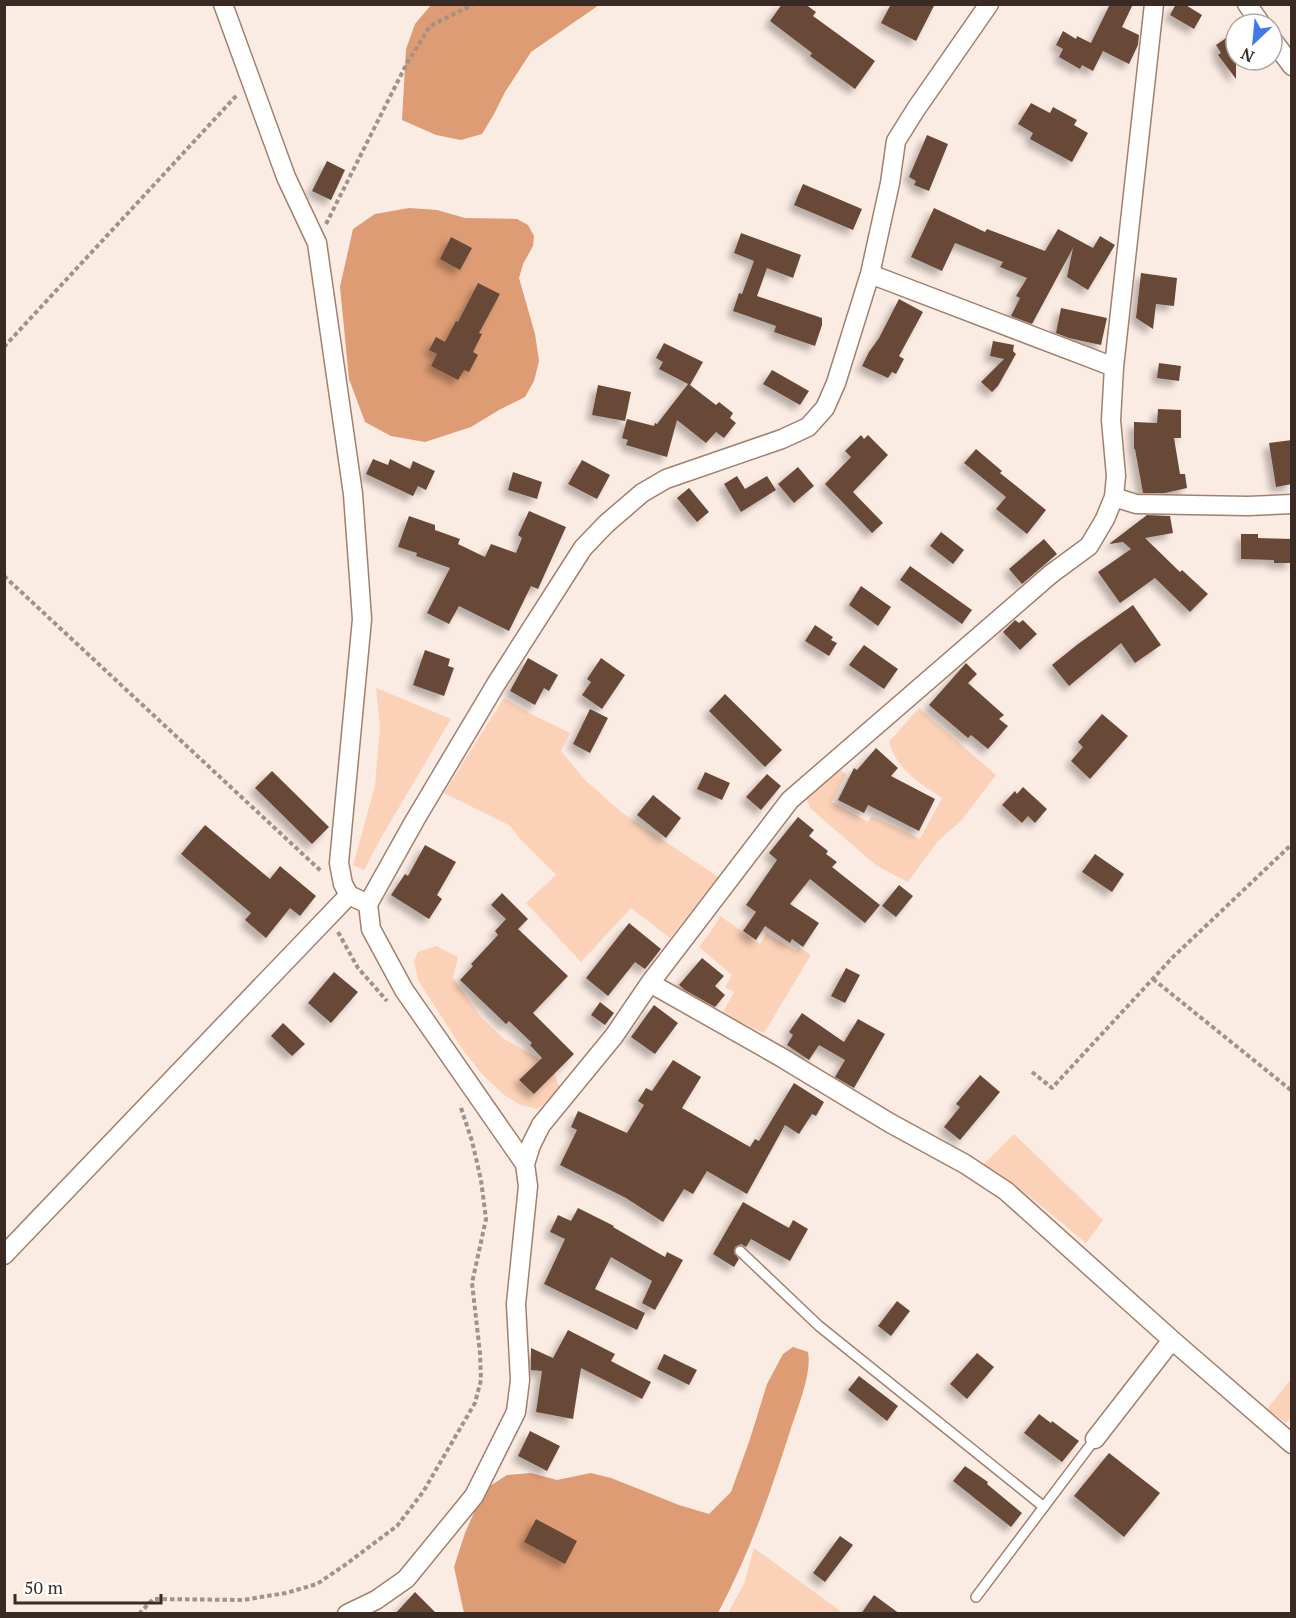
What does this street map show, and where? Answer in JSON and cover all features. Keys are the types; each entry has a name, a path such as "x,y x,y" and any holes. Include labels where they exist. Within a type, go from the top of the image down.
{"street":[{"path":"223,4 286,177 317,243 352,494 362,619 339,863 343,884 349,895 369,904"},
{"path":"525,1164 404,990 371,929 369,904 415,820 496,684 583,548 606,524 642,493 666,479 782,439 808,427 825,408 836,383 870,274 890,183 896,141 989,4"},
{"path":"347,1614 375,1600 406,1579 474,1496 516,1412 520,1380 516,1304 528,1186 525,1164 541,1125 614,1036 650,983 790,800 1051,574 1089,546 1106,519 1114,497 1116,476 1111,420 1114,367 1154,4"},
{"path":"870,274 1114,367"},
{"path":"1114,497 1136,504 1248,506 1292,504"},
{"path":"4,1255 349,895"},
{"path":"650,983 965,1164 1006,1191 1292,1444"},
{"path":"1095,1439 1172,1340"}],"lane":[{"path":"740,1251 819,1326 1044,1506"},
{"path":"976,1597 1095,1439"}],"path":[{"path":"317,243 406,65 430,26 474,4"},
{"path":"4,347 250,81"},
{"path":"4,576 325,874"},
{"path":"1032,1072 1052,1088 1172,958 1292,844"},
{"path":"349,895 337,932 358,968 393,1008"},
{"path":"1153,979 1292,1091"},
{"path":"140,1614 153,1599 243,1600 286,1593 317,1584 397,1526 423,1492 475,1403 481,1380 471,1283 486,1219 481,1180 458,1098"}],"shaded area":[{"path":"431,5 599,5 531,52 505,92 482,134 461,140 436,135 402,120 406,49 415,24"},
{"path":"409,208 437,210 465,218 517,219 528,225 534,236 533,246 523,264 519,278 535,334 539,361 534,381 525,397 471,427 425,442 391,436 365,422 349,379 340,287 353,229 375,214"},
{"path":"376,688 451,719 364,870 353,865 375,786 380,727"},
{"path":"504,698 570,733 561,751 584,779 621,812 718,877 670,938 631,908 581,962 526,903 556,875 509,825 444,793"},
{"path":"919,708 996,775 961,821 938,841 908,882 877,866 810,808 807,799 836,767 846,774 832,802 868,822 872,816 920,839 942,798 910,775 898,761 889,742"},
{"path":"720,916 760,944 766,933 796,951 799,947 811,955 764,1033 722,1014 734,992 725,987 732,975 699,947"},
{"path":"436,946 458,957 453,978 480,1016 504,1039 551,1065 559,1086 552,1099 537,1109 521,1105 504,1095 483,1075 463,1050 418,980 414,961 418,952"},
{"path":"1014,1134 1103,1220 1086,1243 1024,1192 983,1165"},
{"path":"793,1347 808,1352 808,1370 804,1390 759,1522 718,1613 464,1613 454,1567 465,1533 484,1490 507,1475 531,1473 557,1480 591,1473 611,1478 679,1505 709,1514 731,1492 767,1384 783,1354"},
{"path":"1291,1379 1291,1417 1286,1423 1267,1409"},
{"path":"754,1548 843,1613 728,1613 744,1584"}],"building":[{"path":"782,4 805,4 816,12 813,16 875,61 855,89 810,56 812,53 770,21"},
{"path":"891,4 935,4 916,41 881,23"},
{"path":"1110,4 1133,4 1122,27 1139,35 1138,45 1129,64 1103,51 1093,71 1082,65 1080,69 1059,57 1063,49 1056,45 1063,31 1076,39 1077,36 1091,43"},
{"path":"1176,4 1184,4 1202,15 1194,29 1170,15"},
{"path":"1224,39 1224,63 1218,55 1221,53 1216,45"},
{"path":"1031,103 1050,113 1053,107 1077,120 1074,125 1088,133 1072,162 1030,139 1033,133 1018,124"},
{"path":"927,135 948,144 929,191 914,185 916,181 909,177"},
{"path":"327,161 345,170 331,200 312,191"},
{"path":"803,184 862,209 853,230 794,205"},
{"path":"934,208 985,232 987,229 1045,251 1058,229 1093,248 1100,236 1115,245 1088,290 1067,277 1073,248 1032,324 1011,316 1020,298 1016,296 1027,278 1000,267 1003,262 955,243 942,271 911,257"},
{"path":"741,233 801,255 793,278 767,268 757,296 822,318 815,346 774,332 776,326 733,311 754,261 734,253"},
{"path":"451,237 472,248 460,270 440,259"},
{"path":"1141,273 1177,278 1174,306 1156,304 1153,329 1136,318"},
{"path":"478,283 500,294 479,333 482,334 473,352 478,355 469,372 464,370 458,380 431,366 437,354 429,350 436,337 445,342"},
{"path":"899,299 923,312 899,356 904,359 896,374 892,372 888,378 862,366"},
{"path":"1061,308 1107,318 1101,345 1056,333"},
{"path":"993,341 1014,345 1013,351 1016,354 998,386 992,392 981,382 1004,359 990,356"},
{"path":"664,343 703,362 690,385 716,405 719,402 733,413 730,418 736,423 724,438 716,432 706,443 677,420 667,457 626,445 628,440 622,438 627,419 654,426 688,384 659,369 663,362 656,358"},
{"path":"1159,363 1181,366 1179,381 1157,378"},
{"path":"772,370 809,391 800,405 763,384"},
{"path":"598,385 631,392 625,421 592,415"},
{"path":"1158,409 1181,410 1181,438 1174,438 1180,474 1185,474 1187,488 1165,493 1143,493 1134,449 1134,422 1157,423"},
{"path":"861,435 864,439 868,435 888,455 853,492 883,523 872,533 825,484 851,457 845,451"},
{"path":"1292,440 1292,484 1276,487 1269,443"},
{"path":"976,449 1002,471 1000,473 1046,510 1027,534 996,509 1006,497 964,463"},
{"path":"373,459 388,465 390,459 410,469 413,461 435,471 426,490 418,486 413,496 366,474"},
{"path":"582,460 610,475 597,499 568,484"},
{"path":"798,467 814,486 794,503 778,484"},
{"path":"513,472 542,482 537,499 508,490"},
{"path":"737,476 745,489 767,476 776,490 741,512 724,484"},
{"path":"689,488 709,512 697,522 677,498"},
{"path":"529,511 566,527 538,589 531,586 509,631 459,606 449,624 427,613 450,568 398,547 409,516 435,525 435,530 460,539 458,544 485,557 491,544 516,553 522,538 518,535"},
{"path":"1147,515 1170,516 1173,533 1145,538 1180,572 1182,570 1208,594 1190,612 1155,578 1120,603 1098,572 1131,549 1123,542 1109,544"},
{"path":"941,532 964,550 953,564 930,546"},
{"path":"1241,534 1258,534 1258,538 1292,539 1292,563 1241,559"},
{"path":"1044,539 1057,554 1022,584 1009,569"},
{"path":"910,566 972,610 962,624 900,580"},
{"path":"861,586 891,607 878,626 849,605"},
{"path":"1133,605 1161,645 1135,663 1121,643 1069,686 1052,665"},
{"path":"1015,620 1019,623 1023,620 1037,634 1020,650 1003,632"},
{"path":"815,625 833,637 831,640 837,643 829,656 805,641"},
{"path":"864,645 898,669 884,689 849,665"},
{"path":"425,650 450,659 448,666 454,668 444,696 413,685"},
{"path":"528,658 558,675 549,691 544,688 535,705 510,691"},
{"path":"601,658 625,675 602,709 582,695 591,682 587,679"},
{"path":"966,663 977,674 968,683 1004,715 999,719 1008,726 988,749 971,735 968,738 929,705"},
{"path":"725,694 782,750 765,767 709,711"},
{"path":"590,709 608,718 590,753 573,744"},
{"path":"1102,714 1128,736 1090,779 1071,761 1083,747 1078,742"},
{"path":"876,748 898,768 891,776 935,799 919,831 868,805 864,813 838,800 854,768 857,770"},
{"path":"272,771 329,827 312,844 255,788"},
{"path":"705,772 730,783 722,800 697,789"},
{"path":"767,774 781,786 761,810 746,797"},
{"path":"1023,787 1047,809 1035,823 1028,816 1022,823 1002,805 1015,791 1017,794"},
{"path":"653,795 681,818 666,838 637,815"},
{"path":"798,817 814,830 809,836 828,851 826,854 837,862 832,867 880,905 865,923 810,879 790,904 819,923 803,947 792,939 790,943 765,926 756,940 743,931 756,912 746,905 777,860 769,853"},
{"path":"205,825 270,879 280,866 316,896 300,916 290,908 266,938 245,920 251,913 181,854"},
{"path":"425,845 456,862 437,895 442,899 429,919 391,895 405,874 408,876"},
{"path":"1095,854 1124,874 1112,892 1082,872"},
{"path":"899,885 913,896 896,917 882,906"},
{"path":"502,893 528,919 518,929 568,976 533,1013 574,1054 534,1094 519,1080 542,1058 530,1045 532,1043 509,1021 506,1024 460,980 473,966 471,964 498,935 495,931 506,919 491,905"},
{"path":"629,923 661,949 645,969 635,962 608,996 586,978"},
{"path":"702,958 724,976 715,986 725,995 715,1007 679,985"},
{"path":"846,968 860,975 845,1003 831,996"},
{"path":"334,972 358,992 331,1023 308,1003"},
{"path":"600,1002 614,1013 605,1025 591,1015"},
{"path":"654,1005 678,1023 655,1054 631,1037"},
{"path":"802,1013 844,1042 858,1019 885,1034 854,1088 835,1077 845,1060 819,1045 809,1060 787,1045 793,1035 789,1032"},
{"path":"283,1023 305,1044 292,1056 271,1036"},
{"path":"673,1060 701,1077 682,1108 750,1147 755,1139 759,1141 794,1083 824,1102 816,1116 812,1114 799,1134 785,1125 747,1194 707,1171 693,1194 684,1189 663,1222 626,1198 560,1165 577,1130 571,1127 578,1111 627,1133 644,1105 638,1101 646,1088 652,1091"},
{"path":"980,1075 1000,1092 960,1140 944,1127 960,1107 956,1104"},
{"path":"743,1202 789,1228 793,1220 808,1229 790,1261 751,1239 746,1247 741,1244 735,1247 734,1253 739,1259 734,1267 713,1254"},
{"path":"578,1208 614,1226 665,1257 667,1252 683,1260 655,1310 642,1303 652,1281 611,1257 595,1289 645,1313 637,1330 544,1284 565,1239 550,1232 558,1215 571,1221"},
{"path":"897,1301 910,1311 891,1336 878,1326"},
{"path":"568,1330 615,1354 611,1361 651,1382 642,1399 581,1368 573,1419 536,1412 542,1371 531,1370 531,1348 553,1358"},
{"path":"977,1353 994,1367 967,1399 950,1384"},
{"path":"664,1354 697,1370 689,1385 657,1369"},
{"path":"859,1376 898,1406 887,1421 848,1390"},
{"path":"1039,1414 1079,1441 1062,1462 1024,1433"},
{"path":"530,1431 560,1446 547,1471 518,1456"},
{"path":"1109,1453 1160,1493 1124,1537 1074,1496"},
{"path":"965,1466 988,1482 987,1484 1022,1513 1011,1527 953,1481"},
{"path":"536,1519 577,1541 565,1564 524,1542"},
{"path":"840,1536 853,1545 825,1582 813,1573"},
{"path":"415,1592 437,1614 395,1614"},
{"path":"874,1595 900,1614 861,1614"}]}
